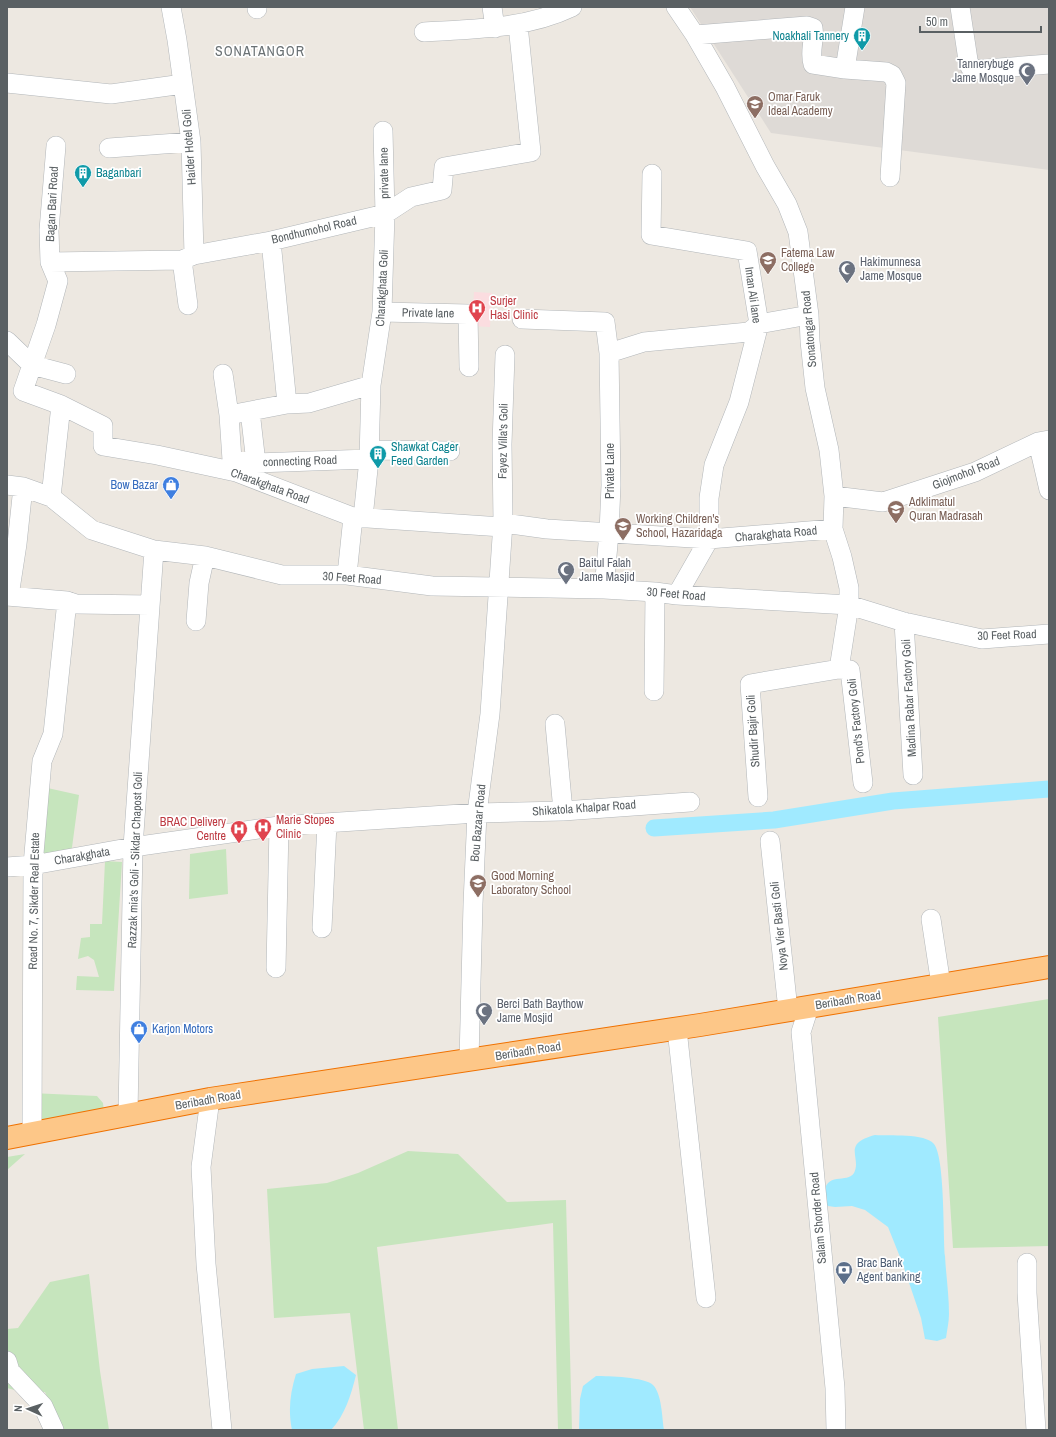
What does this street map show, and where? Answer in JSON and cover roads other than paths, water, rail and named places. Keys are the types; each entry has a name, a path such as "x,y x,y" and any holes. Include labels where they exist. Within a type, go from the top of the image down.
{"highway":[{"name":"Beribadh Road","path":"7,1138 210,1099 677,1029 1049,967"}],"street":[{"name":"Haider Hotel Goli","path":"170,7 177,40 191,142 188,257"},
{"path":"492,7 495,28"},
{"path":"424,32 495,28 518,25 557,14 572,7"},
{"path":"845,69 855,7"},
{"path":"960,7 968,60 970,67 974,70 1049,64"},
{"name":"Sonatongar Road","path":"679,11 695,35 725,87 787,204 798,232 810,315 810,341 815,388 830,450 834,496 833,530 842,557 849,588 849,605 839,669"},
{"name":"Bondhumohol Road","path":"50,262 188,257 271,241 385,214 411,197 442,190 444,166 532,152 518,25"},
{"path":"695,35 807,26 813,28 814,34 811,60 813,64 845,69 886,72 892,75 896,83 890,176"},
{"path":"7,83 110,94 183,84"},
{"name":"private lane","path":"383,132 385,214"},
{"path":"109,148 191,142"},
{"name":"Bagan Bari Road","path":"50,262 49,230 56,146"},
{"name":"Iman Ali lane","path":"652,174 650,235 747,251 759,324 739,402 714,465 710,498 709,539"},
{"name":"Charakghata Goli","path":"358,518 369,455 371,385 382,312 385,214"},
{"path":"271,241 280,405"},
{"path":"188,257 188,306"},
{"path":"50,262 58,281 46,325 23,391 61,405 50,497"},
{"name":"Private lane","path":"382,312 468,314 470,367"},
{"path":"609,353 644,342 749,332 759,324 810,315"},
{"name":"Private Lane","path":"522,319 605,322 609,353 611,484 609,533 604,589"},
{"path":"7,341 32,365 66,374"},
{"name":"Fayez Villa's Goli","path":"503,525 502,444 505,355"},
{"path":"223,374 234,466"},
{"path":"229,415 280,405 309,403 371,385"},
{"name":"Charakghata Road","path":"61,405 103,426 103,446 234,466 358,518 503,525 709,539 833,530"},
{"path":"250,411 256,463"},
{"path":"1044,441 1049,490"},
{"name":"Giojmohol Road","path":"834,496 883,502 975,472 1044,441"},
{"name":"connecting Road","path":"234,466 256,463 369,455 450,451"},
{"path":"15,486 17,544 8,596 67,600 76,604 150,605"},
{"name":"30 Feet Road","path":"15,486 50,497 92,530 154,550 205,556 282,575 348,575 432,586 604,589 677,595 849,605 904,622 982,639 1049,634"},
{"path":"348,575 358,518"},
{"path":"499,586 503,525"},
{"path":"677,595 709,539"},
{"name":"Razzak mia's Goli - Sikdar Chapost Goli","path":"128,1114 133,847 154,550"},
{"path":"196,621 199,583 205,556"},
{"name":"Bou Bazaar Road","path":"469,1060 477,813 490,714 499,586"},
{"path":"654,691 655,592"},
{"name":"Road No. 7, Sikder Real Estate","path":"32,1133 33,865 42,761 53,734 67,600"},
{"name":"Madina Rabar Factory Goli","path":"904,622 913,775"},
{"name":"Pond's Factory Goli","path":"839,669 850,670 863,783"},
{"name":"Shudir Bajir Goli","path":"758,797 750,684 839,669"},
{"path":"555,724 563,812"},
{"name":"Shikatola Khalpar Road","path":"327,823 477,813 563,812 690,802"},
{"path":"322,928 327,823"},
{"name":"Charakghata","path":"7,867 33,865 133,847 279,826 327,823"},
{"path":"276,968 279,826"},
{"name":"Noya Vier Basti Goli","path":"770,841 788,1010"},
{"path":"931,919 941,985"},
{"name":"Salam Shorder Road","path":"809,1007 801,1032 835,1388 836,1430"},
{"path":"677,1029 706,1298"},
{"path":"210,1099 201,1167 206,1264 222,1430"},
{"path":"1027,1263 1027,1293 1036,1430"},
{"path":"8,1368 43,1406 54,1430"}],"water":[{"path":"875,1135 923,1138 934,1144 938,1152 942,1180 944,1246 949,1314 946,1338 937,1341 925,1339 921,1318 902,1262 888,1227 865,1210 852,1206 828,1206 825,1203 826,1185 830,1181 846,1178 854,1173 856,1167 855,1151 858,1142"},
{"path":"344,1366 356,1375 347,1404 336,1424 331,1430 292,1430 290,1402 296,1374 312,1369"},
{"path":"596,1376 642,1380 653,1385 660,1400 664,1430 579,1430 580,1399 583,1386"}],"waterway":[{"path":"654,828 774,820 893,801 1049,789"}],"place":[{"name":"Noakhali Tannery","path":"862,51"},
{"name":"Tannerybuge Jame Mosque","path":"1027,86"},
{"name":"Omar Faruk Ideal Academy","path":"755,119"},
{"name":"Baganbari","path":"83,188"},
{"name":"Fatema Law College","path":"768,275"},
{"name":"Hakimunnesa Jame Mosque","path":"847,284"},
{"name":"Surjer Hasi Clinic","path":"477,323"},
{"name":"Shawkat Cager Feed Garden","path":"378,469"},
{"name":"Bow Bazar","path":"171,500"},
{"name":"Adklimatul Quran Madrasah","path":"896,524"},
{"name":"Working Children's School, Hazaridaga","path":"623,541"},
{"name":"Baitul Falah Jame Masjid","path":"566,585"},
{"name":"Marie Stopes Clinic","path":"263,842"},
{"name":"BRAC Delivery Centre","path":"239,844"},
{"name":"Good Morning Laboratory School","path":"478,898"},
{"name":"Berci Bath Baythow Jame Mosjid","path":"484,1026"},
{"name":"Karjon Motors","path":"139,1044"},
{"name":"Brac Bank Agent banking","path":"844,1285"}],"district":[{"name":"SONATANGOR","path":"260,51"}]}
